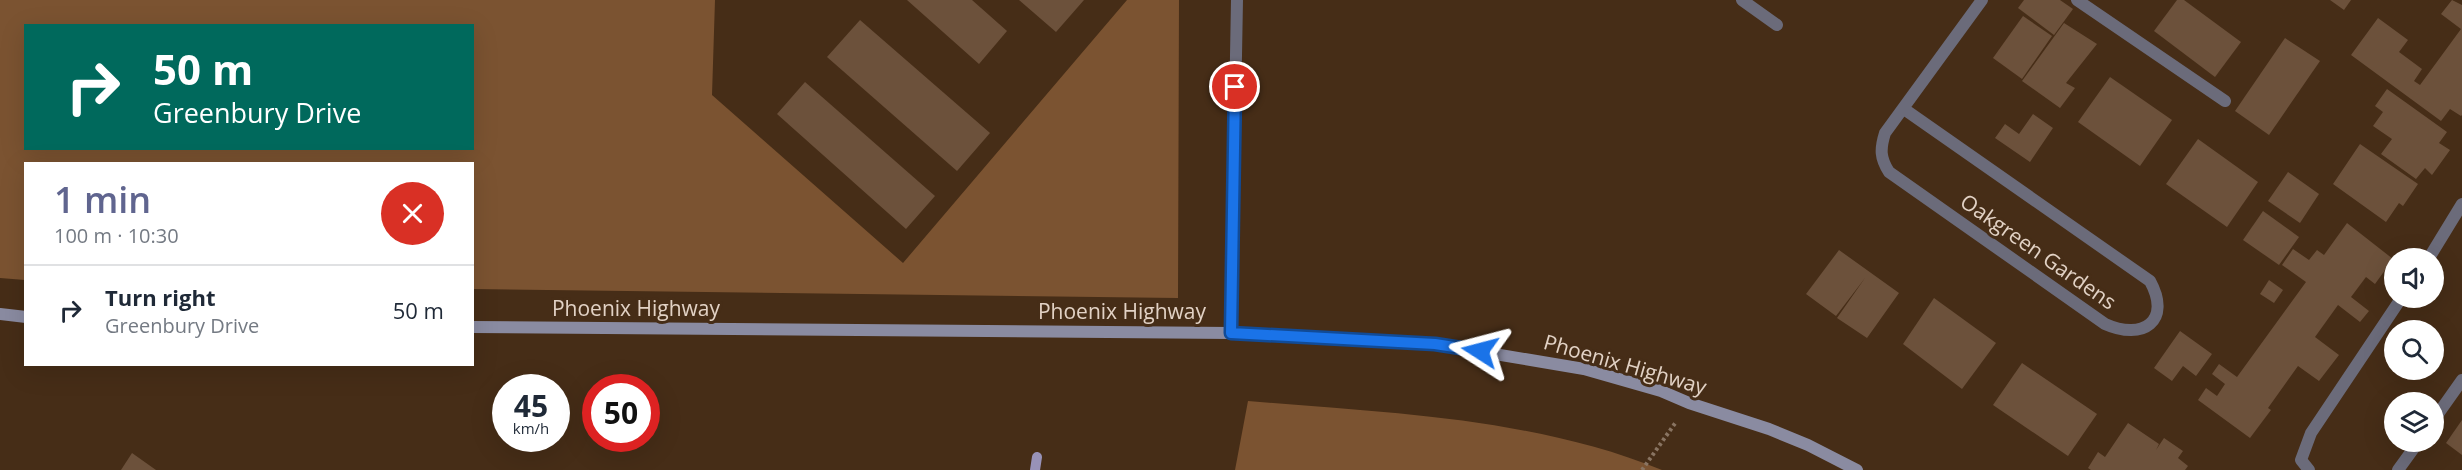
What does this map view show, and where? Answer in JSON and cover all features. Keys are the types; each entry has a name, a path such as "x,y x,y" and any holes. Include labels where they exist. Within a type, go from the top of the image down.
{"main road":[{"path":"0,314 24,317"},
{"name":"Phoenix Highway","path":"474,327 1231,333 1435,344 1584,369 1661,391 1689,403 1779,433 1857,470"}],"street":[{"path":"1231,333 1237,0"},
{"path":"1742,0 1777,25"},
{"name":"Oakgreen Gardens","path":"1904,109 2150,281 2157,294 2159,309 2150,324 2138,331 2121,331 2105,324 1889,172 1882,160 1881,147 1885,133 1982,0"},
{"path":"2077,0 2225,101"},
{"path":"2434,248 2462,204"},
{"path":"2309,470 2301,460 2311,433 2395,308"},
{"path":"2444,405 2462,380"},
{"path":"2398,470 2411,452"}],"path":[{"path":"1642,470 1689,403"}],"shaded area":[{"path":"0,0 715,0 712,95 903,263 1127,0 1179,0 1178,298 474,289 474,162 24,162 24,280 0,278"},
{"path":"1248,401 1405,414 1510,428 1613,452 1662,470 1235,470"}],"building":[{"path":"907,0 972,0 1007,31 979,64"},
{"path":"1019,0 1084,0 1056,32"},
{"path":"2024,0 2060,0 2073,9 2054,35 2018,8"},
{"path":"2177,0 2184,0 2241,42 2215,77 2154,31"},
{"path":"2330,0 2351,0 2344,10"},
{"path":"2452,0 2462,5 2462,115 2450,109 2441,121 2351,55 2378,18 2408,40 2399,52 2422,69 2414,81 2420,85 2461,29 2441,14"},
{"path":"2023,16 2052,36 2022,79 1993,58"},
{"path":"860,20 990,133 957,171 827,57"},
{"path":"2064,23 2097,44 2066,83 2075,88 2060,108 2022,81"},
{"path":"2285,38 2320,61 2269,135 2235,111"},
{"path":"2110,77 2172,120 2140,166 2078,122"},
{"path":"805,82 935,196 906,229 777,114"},
{"path":"2387,89 2447,132 2439,143 2450,150 2432,175 2425,168 2416,179 2381,154 2392,139 2373,126 2383,112 2375,106"},
{"path":"2033,114 2053,128 2030,162 1995,138 2005,124 2019,134"},
{"path":"2198,139 2258,182 2227,227 2166,184"},
{"path":"2360,144 2418,184 2403,206 2399,203 2386,222 2333,184"},
{"path":"2288,172 2319,194 2300,223 2268,201"},
{"path":"2263,211 2299,237 2279,265 2243,240"},
{"path":"2347,223 2384,252 2384,272 2375,284 2366,277 2351,297 2369,311 2360,322 2338,305 2315,337 2339,355 2319,381 2298,366 2268,408 2271,410 2250,438 2198,400 2206,388 2217,396 2225,384 2212,374 2219,364 2237,377 2306,282 2282,265 2293,249 2309,260 2317,250 2324,255"},
{"path":"1839,250 1899,293 1867,338 1837,318 1865,278 1836,316 1806,294"},
{"path":"2269,280 2283,290 2274,303 2260,294"},
{"path":"1934,298 1996,343 1962,389 1903,344"},
{"path":"2180,331 2212,354 2196,376 2183,366 2172,381 2154,368"},
{"path":"2022,363 2097,414 2068,456 1993,405"},
{"path":"2462,420 2462,455 2446,443"},
{"path":"2128,423 2159,444 2156,450 2164,438 2183,451 2178,458 2188,466 2185,470 2091,470 2088,468 2098,452 2105,457"},
{"path":"132,453 156,470 121,470"}],"waterway":[{"path":"1035,470 1037,457"}],"route":[{"path":"1235,87 1231,333 1435,344 1480,351"}]}
